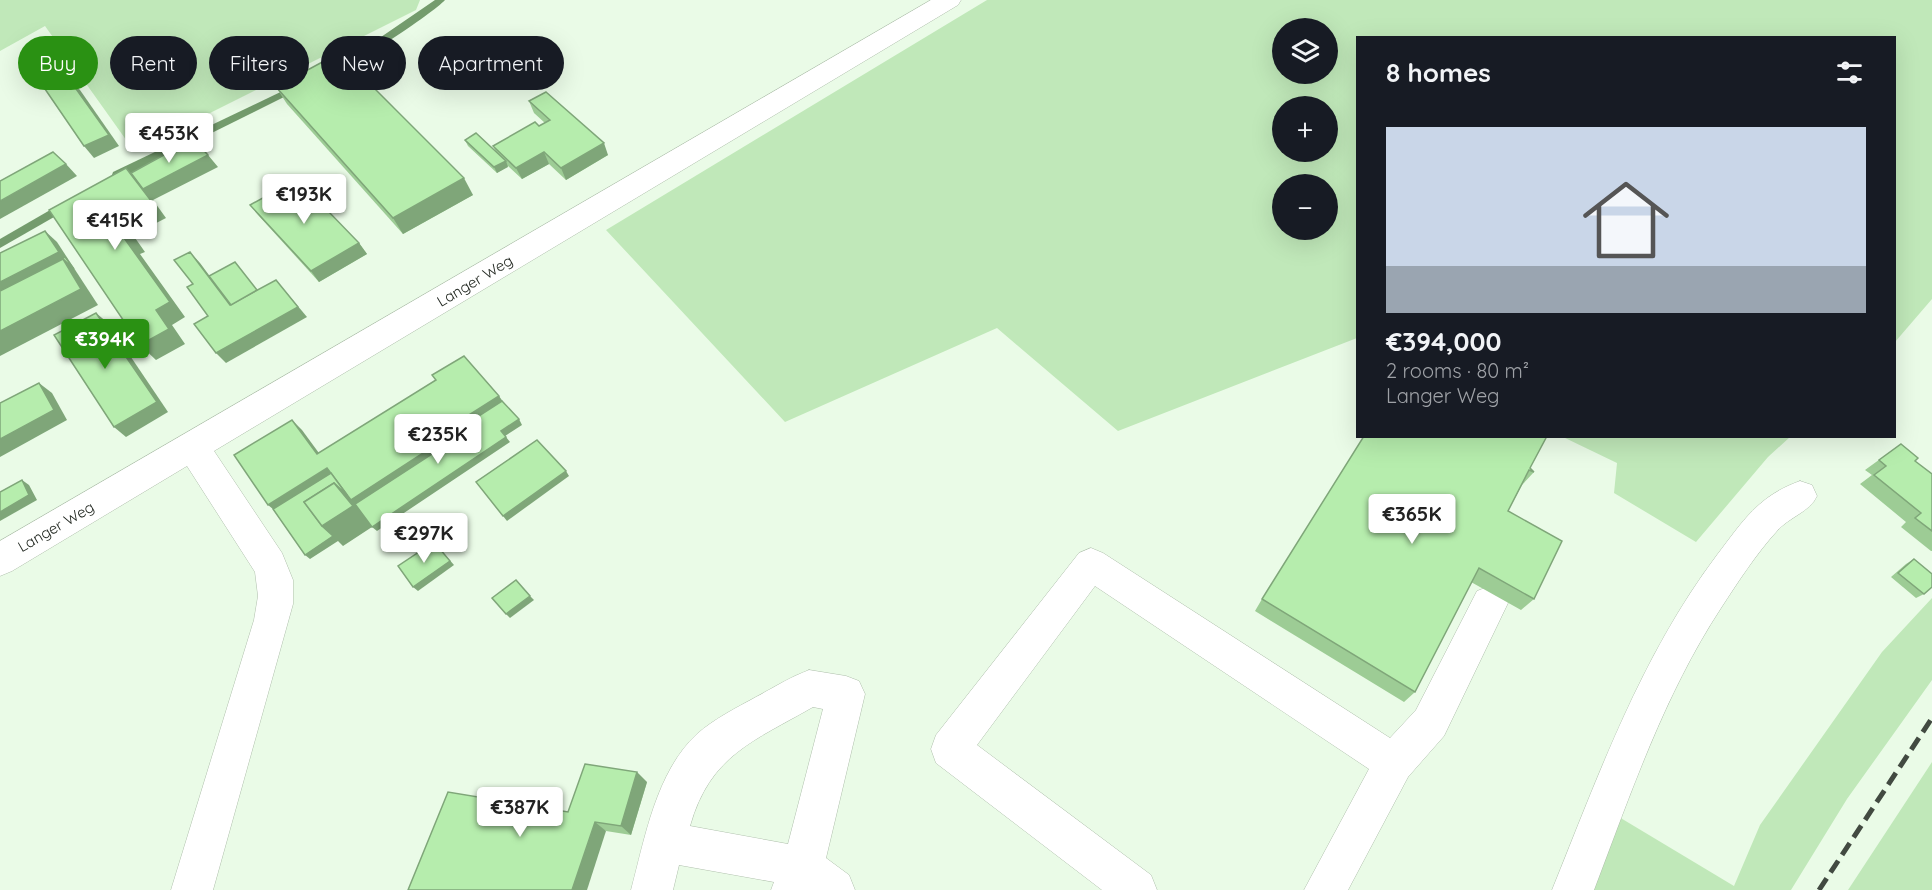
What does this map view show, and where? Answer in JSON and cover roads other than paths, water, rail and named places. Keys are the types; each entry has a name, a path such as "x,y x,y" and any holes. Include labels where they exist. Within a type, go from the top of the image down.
{"street":[{"name":"Langer Weg","path":"0,560 949,0"},
{"path":"192,890 270,628 277,594 276,580 270,564 193,447"},
{"path":"1573,890 1627,754 1671,658 1704,602 1758,529 1781,503 1800,496"},
{"path":"1136,890 950,749 1091,564 1394,763"},
{"path":"1325,890 1394,763 1430,723 1490,603"},
{"path":"652,890 666,842 686,781 712,747 809,688 846,694 810,882 666,842"}],"waterway":[{"path":"388,36 441,0"},
{"path":"117,175 291,90"},
{"path":"0,244 64,206"}],"railway":[{"path":"1819,890 1932,718"}]}
